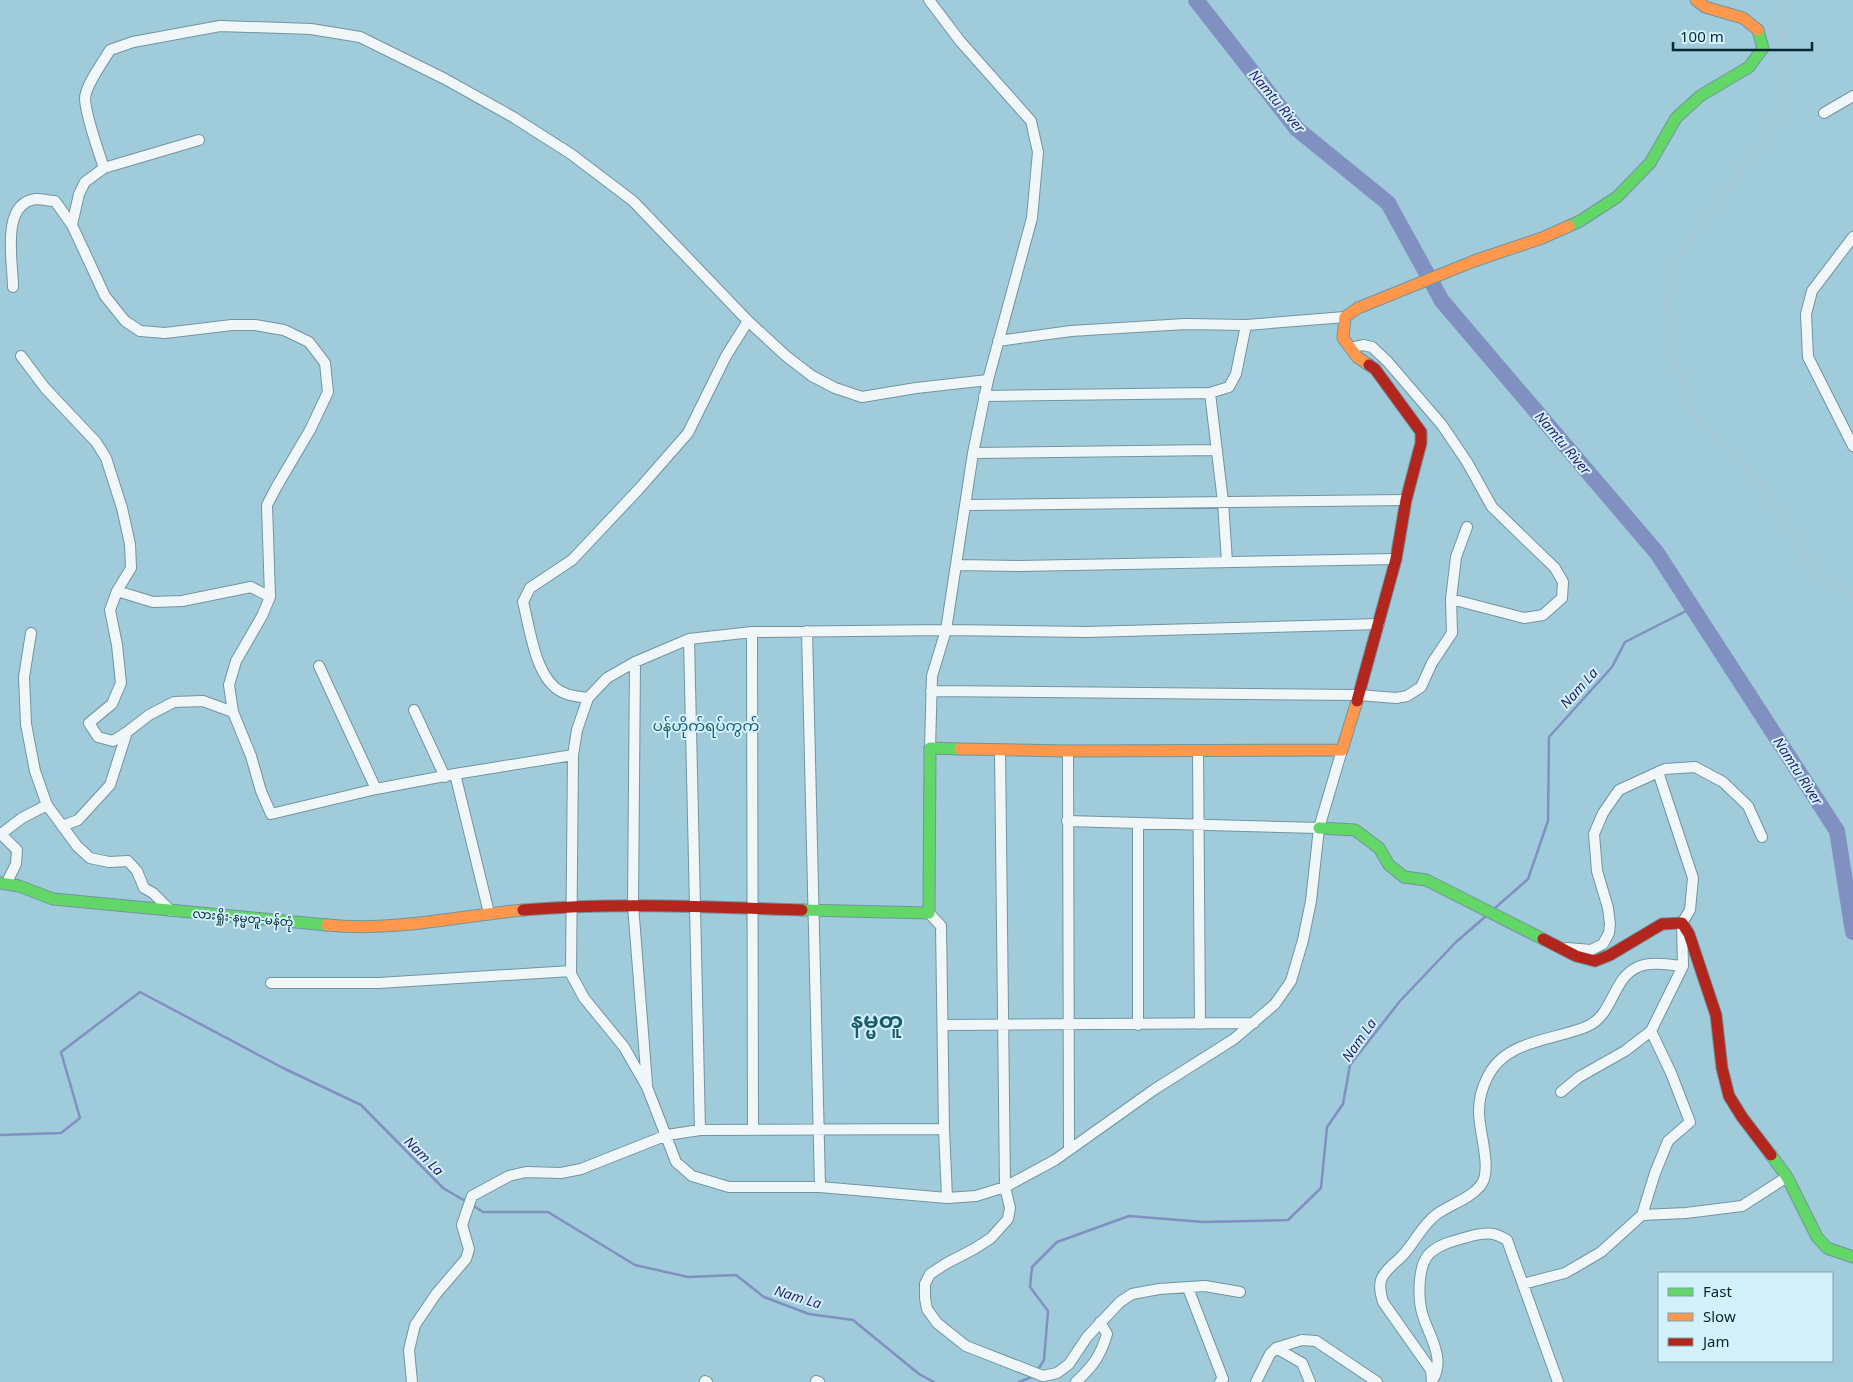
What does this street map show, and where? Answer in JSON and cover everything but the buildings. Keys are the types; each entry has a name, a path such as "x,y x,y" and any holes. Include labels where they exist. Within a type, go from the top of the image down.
{"main road":[{"path":"929,913 930,748 1068,751 1342,750 1396,559 1406,500 1421,443 1421,432 1375,369 1357,357 1343,338 1346,317 1358,308 1474,261 1542,238 1580,221 1617,197 1650,163 1676,118 1700,96 1749,67 1763,48 1759,30 1742,18 1705,7 1696,0"},
{"path":"1319,828 1355,830 1379,848 1389,865 1404,877 1426,880 1576,956 1595,961 1610,955 1662,924 1682,924 1690,934 1716,1015 1722,1068 1729,1096 1742,1118 1787,1177 1817,1237 1827,1248 1853,1257"},
{"name":"လားရှိုး-နမ္မတူ-မန်တုံ","path":"4,883 53,899 344,927 395,926 488,913 571,906 632,905 929,913"}],"street":[{"path":"929,0 960,40 1031,121 1038,152 1032,218 984,396 973,453 946,630 932,676 930,748"},
{"path":"104,168 85,98 91,82 110,50 133,42 220,26 311,30 360,37 445,79 513,117 571,154 633,201 748,321 786,356 812,376 835,388 862,397 916,388 988,380"},
{"path":"1824,113 1853,96"},
{"path":"72,225 79,194 85,182 104,168 199,140"},
{"path":"13,287 9,245 12,217 19,206 35,199 55,202 72,225 106,296 125,321 140,331 165,332 232,325 284,330 309,342 325,363 328,392 310,430 268,504 270,597 234,669 229,686 233,712 251,756 261,791 272,814 376,789 573,754"},
{"path":"1853,237 1812,291 1806,314 1808,357 1853,446"},
{"path":"998,341 1090,329 1185,324 1246,325 1346,317"},
{"path":"588,698 562,692 549,681 539,664 523,602 530,588 572,560 638,490 688,433 726,356 748,321"},
{"path":"984,396 1210,393 1229,387 1236,374 1246,325"},
{"path":"1350,348 1363,345 1372,347 1387,361 1442,425 1467,462 1492,507 1555,568 1562,582 1562,598 1543,615 1524,618 1451,599"},
{"path":"21,356 45,388 96,442 106,458 122,508 130,544 131,568 117,591 110,610 117,645 121,683 112,704 89,723 98,737 113,741 149,715 174,702 203,701 233,712"},
{"path":"1210,393 1223,502 1227,562"},
{"path":"973,453 1217,450"},
{"path":"966,505 1406,500"},
{"path":"932,690 1359,695 1396,698 1407,696 1421,687 1432,663 1452,633 1451,599 1456,557 1467,527"},
{"path":"957,565 1019,566 1396,559"},
{"path":"117,591 153,602 182,601 251,587 270,597"},
{"path":"1342,750 1319,828 1311,901 1303,940 1290,981 1275,1004 1234,1040 1155,1089 1054,1160 1005,1186 976,1196 947,1198 820,1187 729,1187 692,1176 676,1162 647,1087 624,1047 584,998 571,972 573,754 577,730 588,698 607,678 634,662 689,639 752,632 946,630 1086,632 1379,624"},
{"path":"807,631 820,1187"},
{"path":"752,632 753,1130"},
{"path":"31,633 24,677 26,724 35,771 47,805 77,846 90,858 109,862 128,862 137,871 144,888 153,893 171,911"},
{"path":"689,639 700,1130"},
{"path":"634,662 632,905 647,1087"},
{"path":"319,666 376,789"},
{"path":"414,710 450,775 488,913"},
{"path":"62,826 78,820 93,801 110,786 127,732"},
{"path":"1000,750 1005,1186 1010,1208 1008,1220 991,1238 930,1274 925,1284 924,1298 927,1310 937,1323 953,1338 966,1346 1043,1376 1057,1373 1069,1364 1087,1337 1100,1322 1120,1302 1132,1294 1159,1289 1205,1286 1240,1292"},
{"path":"1198,750 1200,1024"},
{"path":"1068,751 1069,1149"},
{"path":"1561,948 1591,950 1603,944 1609,933 1608,908 1596,871 1594,834 1603,813 1619,790 1665,769 1695,767 1723,782 1748,806 1762,837"},
{"path":"1561,1092 1579,1078 1625,1051 1652,1031 1683,966 1682,924 1690,910 1693,878 1658,772"},
{"path":"4,883 16,864 17,850 0,834 22,818 47,805"},
{"path":"1067,821 1319,828"},
{"path":"1138,823 1138,1025"},
{"path":"929,913 941,926 947,1198"},
{"path":"1432,1381 1431,1370 1383,1302 1380,1291 1381,1281 1385,1272 1404,1254 1427,1222 1471,1194 1482,1184 1485,1168 1484,1140 1479,1112 1481,1095 1487,1077 1498,1062 1525,1044 1589,1025 1606,1012 1620,983 1628,972 1640,966 1683,966"},
{"path":"271,983 379,983 571,972"},
{"path":"943,1026 1254,1023"},
{"path":"1523,1284 1565,1273 1601,1252 1642,1215 1655,1173 1668,1141 1690,1122 1652,1031"},
{"path":"412,1382 409,1350 416,1325 436,1294 466,1259 469,1249 462,1225 472,1198 509,1176 526,1172 561,1174 581,1169 667,1135 700,1130 944,1129"},
{"path":"1642,1215 1686,1213 1742,1206 1787,1177"},
{"path":"1432,1381 1437,1373 1438,1357 1422,1314 1420,1274 1430,1253 1448,1242 1480,1234 1497,1233 1507,1240 1558,1382"},
{"path":"1188,1288 1223,1379 1220,1382"},
{"path":"1076,1382 1088,1371 1101,1353 1107,1334 1100,1322"},
{"path":"1256,1382 1270,1354 1276,1348 1302,1340 1316,1341 1377,1382"},
{"path":"1276,1348 1302,1364 1310,1382"}],"waterway":[{"name":"Namtu River","path":"1196,0 1297,129 1388,203 1442,301 1657,553 1837,831 1853,932"},
{"name":"Nam La","path":"1495,908 1528,879 1548,821 1549,737 1612,667 1625,642 1692,608"},
{"name":"Nam La","path":"1037,1371 1044,1360 1048,1311 1030,1287 1032,1267 1057,1242 1129,1216 1203,1222 1288,1220 1321,1188 1327,1127 1343,1104 1350,1065 1400,1001 1456,942 1485,917"},
{"name":"Nam La","path":"0,1135 61,1133 80,1118 61,1052 140,992 283,1068 361,1105 443,1188 467,1202"},
{"name":"Nam La","path":"472,1205 483,1212 548,1212 635,1265 688,1277 736,1275 764,1297 809,1314 853,1320 919,1374 934,1382"},
{"name":"Nam La","path":"1019,1382 1034,1376"}],"railway":[{"path":"1782,0 1784,100 1770,131 1675,262 1667,285 1665,308 1682,382 1690,404 1698,418 1757,477 1815,573 1853,596"}],"traffic: fast":[{"path":"1569,226 1617,197 1650,163 1676,118 1700,96 1749,67 1763,48 1758,30"},
{"path":"802,910 929,913 930,748 960,749"},
{"path":"1319,828 1355,830 1379,848 1389,865 1404,877 1426,880 1543,939"},
{"path":"0,883 19,886 53,899 327,925"},
{"path":"1771,1155 1787,1177 1817,1237 1827,1248 1853,1257"}],"traffic: slow":[{"path":"1696,0 1705,7 1743,18 1758,30"},
{"path":"1369,365 1357,357 1343,338 1345,317 1358,308 1474,261 1542,238 1569,226"},
{"path":"960,749 1068,751 1342,750 1357,701"},
{"path":"327,925 352,927 401,925 523,910"}],"traffic: jam":[{"path":"1357,701 1396,559 1406,500 1421,443 1421,432 1375,369 1369,365"},
{"path":"523,910 593,906 802,910"},
{"path":"1543,939 1576,956 1595,961 1610,955 1662,924 1682,923 1689,934 1716,1015 1722,1068 1729,1096 1742,1117 1771,1155"}],"district":[{"name":"ပန်ဟိုက်ရပ်ကွက်","path":"706,726"},
{"name":"နမ္မတူ","path":"877,1020"}]}
